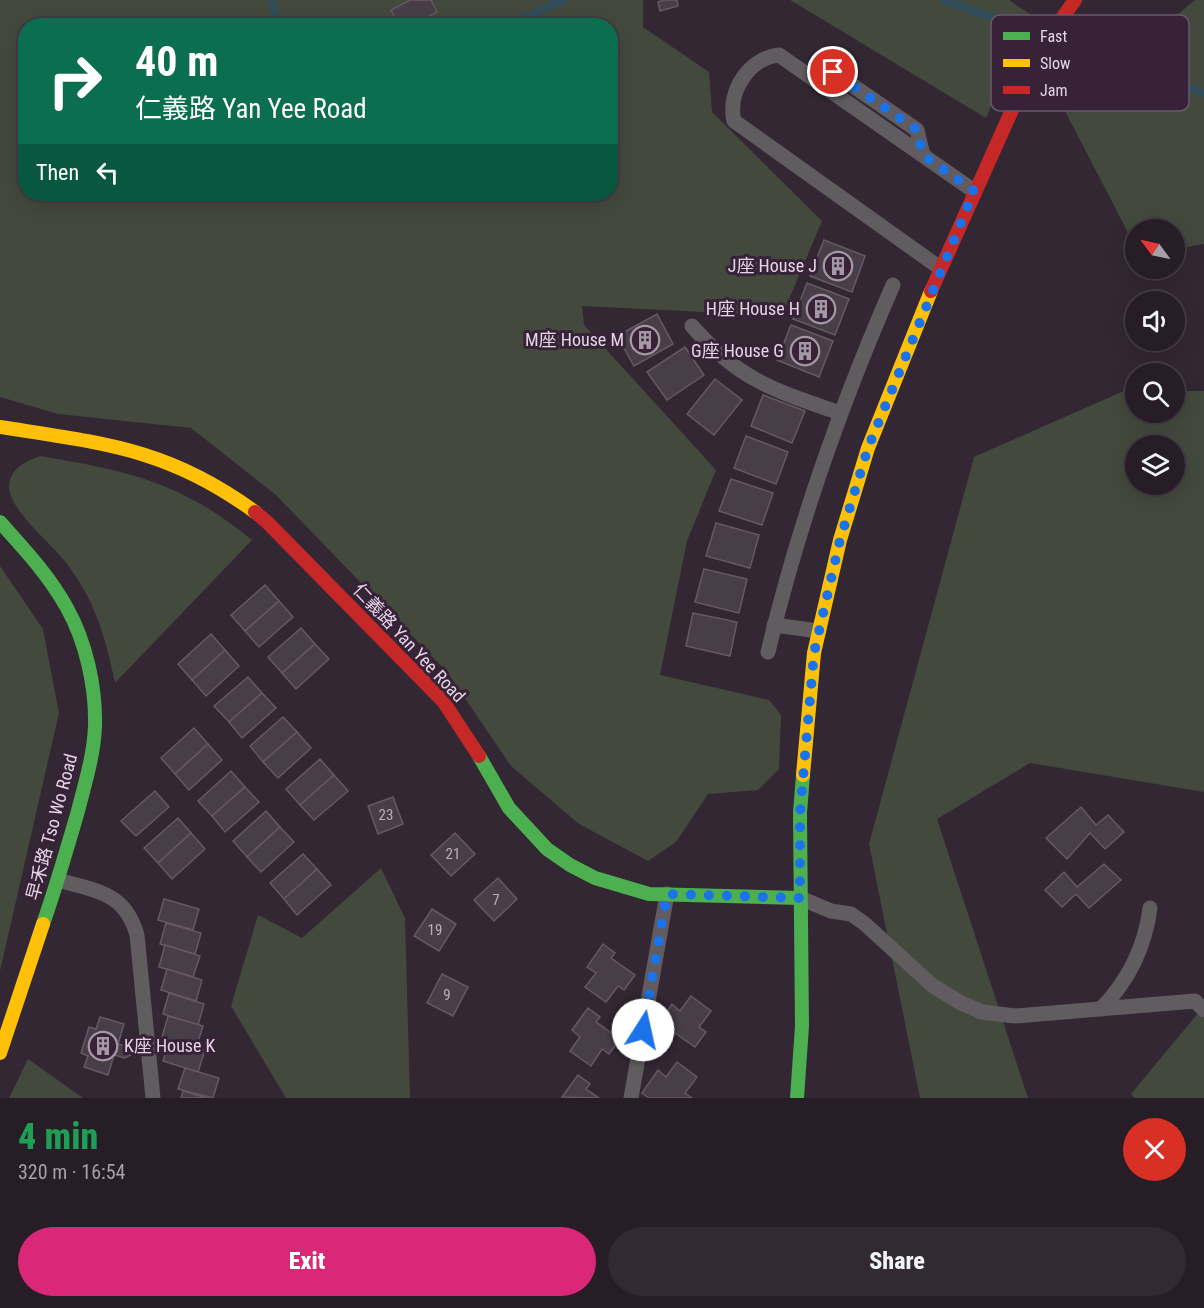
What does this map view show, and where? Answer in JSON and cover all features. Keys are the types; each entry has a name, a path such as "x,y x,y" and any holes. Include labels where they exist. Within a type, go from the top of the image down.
{"street":[{"path":"1064,15 1075,0"},
{"path":"798,1098 802,1026 800,813 814,653 840,540 868,448 940,268 1011,111"},
{"name":"仁義路 Yan Yee Road","path":"0,427 138,451 193,473 244,504 267,522 443,701 466,733 509,808 547,849 595,878 649,894 800,898"},
{"name":"早禾路 Tso Wo Road","path":"0,522 47,575 68,609 84,646 92,686 95,726 90,766 58,880 0,1053"}],"lane":[{"path":"940,268 734,121 732,110 737,88 751,68 760,61 779,55 807,74 833,72 917,130 923,155 974,191"},
{"path":"768,652 803,523 840,413 893,285"},
{"path":"692,326 714,352 737,370 769,388 840,413"},
{"path":"774,625 819,631"},
{"path":"58,880 110,895 123,905 133,919 137,935 153,1098"},
{"path":"631,1098 667,894"},
{"path":"800,898 831,910 851,914 933,986 961,1004 982,1012 1015,1016 1195,1001 1204,1010"},
{"path":"1101,1009 1118,991 1135,963 1148,927 1150,908"}],"green space":[{"path":"0,0 643,0 643,27 709,72 712,112 822,221 782,316 582,306 584,325 716,470 687,541 660,675 769,700 781,715 779,769 758,790 708,794 676,842 648,861 579,824 511,766 447,672 276,495 191,428 58,414 0,397"},
{"path":"790,0 1009,0 1031,15 991,15 991,107 986,118"},
{"path":"1195,0 1204,0 1204,244 1185,247 1185,219 1125,219 1125,227 1065,111 1189,111 1189,15 1177,15"},
{"path":"1125,390 1125,423 1185,423 1185,391 1204,391 1204,792 1030,763 937,819 1028,1098 920,1098 869,844 974,457"},
{"path":"40,456 100,467 176,491 226,520 252,540 115,683 108,651 94,609 86,594 67,564 31,525 11,496 9,487 12,475 24,463"},
{"path":"0,566 43,629 59,713 0,971"},
{"path":"381,868 405,918 410,1098 286,1098 231,1006 258,915 302,938"},
{"path":"1204,1006 1204,1098 1135,1098 1131,1094"},
{"path":"28,1059 83,1098 9,1098"}],"building":[{"path":"410,0 431,0 437,12 426,18 395,18 391,10"},
{"path":"677,0 678,6 660,11 658,2"},
{"name":"J座 House J","path":"824,240 865,256 852,292 810,276"},
{"name":"H座 House H","path":"807,283 849,299 835,335 793,319"},
{"name":"M座 House M","path":"657,314 673,344 634,366 617,336"},
{"name":"G座 House G","path":"791,325 833,341 819,377 777,360"},
{"path":"685,347 704,375 667,400 647,372"},
{"path":"715,379 742,400 714,435 687,414"},
{"path":"763,395 805,411 792,443 751,426"},
{"path":"746,436 788,452 776,484 734,468"},
{"path":"731,479 773,493 762,525 719,511"},
{"path":"716,523 759,535 750,568 706,556"},
{"path":"704,569 747,579 739,613 695,602"},
{"path":"265,585 279,601 245,631 231,615"},
{"path":"279,601 293,617 259,647 245,631"},
{"path":"693,613 737,622 730,656 686,646"},
{"path":"301,628 315,644 282,673 268,657"},
{"path":"211,634 225,650 192,680 178,664"},
{"path":"315,644 329,659 296,689 282,673"},
{"path":"225,650 239,666 206,696 192,680"},
{"path":"248,677 262,693 229,722 214,706"},
{"path":"262,693 276,708 242,738 229,722"},
{"path":"283,717 297,732 263,762 250,746"},
{"path":"194,728 208,744 175,774 161,758"},
{"path":"297,732 311,748 278,778 263,762"},
{"path":"208,744 222,760 189,790 175,774"},
{"path":"320,759 334,775 300,805 286,789"},
{"path":"231,771 245,787 212,816 198,801"},
{"path":"334,775 348,791 314,820 300,805"},
{"path":"245,787 259,802 225,832 212,816"},
{"path":"155,791 169,807 136,836 121,821"},
{"path":"393,797 403,824 378,834 368,806"},
{"path":"1081,807 1096,825 1108,815 1124,832 1105,849 1090,833 1067,859 1046,838"},
{"path":"266,811 280,827 247,857 233,841"},
{"path":"178,818 191,833 158,863 144,848"},
{"path":"280,827 294,842 261,872 247,857"},
{"path":"191,833 205,849 172,879 158,863"},
{"path":"455,833 475,854 451,876 431,855"},
{"path":"303,854 317,869 284,899 270,883"},
{"path":"1104,864 1121,880 1089,908 1076,894 1062,907 1045,890 1064,872 1077,887"},
{"path":"317,869 331,885 297,915 284,899"},
{"path":"498,878 517,899 494,921 474,900"},
{"path":"164,899 199,909 193,930 158,920"},
{"path":"432,909 456,924 439,951 414,936"},
{"path":"166,923 201,933 195,954 160,944"},
{"path":"603,944 615,953 611,958 635,975 624,990 618,986 606,1002 585,987 596,973 587,967"},
{"path":"165,945 200,956 193,977 159,967"},
{"path":"167,969 202,980 196,1001 161,990"},
{"path":"442,974 468,987 453,1016 427,1003"},
{"path":"169,993 204,1004 198,1025 163,1014"},
{"path":"691,996 711,1011 699,1027 706,1032 695,1047 672,1031 668,1036 656,1027 672,1004 680,1011"},
{"path":"588,1008 600,1017 596,1022 620,1039 609,1054 602,1049 591,1066 570,1051 580,1037 572,1030"},
{"path":"168,1016 203,1026 196,1048 162,1037"},
{"name":"K座 House K","path":"100,1017 124,1024 118,1044 128,1047 132,1054 125,1058 114,1055 108,1075 84,1067 88,1056 81,1053 89,1027 96,1029"},
{"path":"170,1040 205,1050 198,1072 163,1061"},
{"path":"677,1062 697,1077 685,1093 692,1098 649,1098 642,1093 658,1070 666,1077"},
{"path":"185,1068 219,1078 213,1098 178,1089"},
{"path":"578,1075 590,1084 586,1089 599,1098 562,1097"},
{"path":"183,1091 207,1098 181,1098"}],"waterway":[{"path":"271,0 277,18"},
{"path":"524,18 564,0"},
{"path":"944,0 991,17"},
{"path":"1189,88 1204,93"}],"traffic: fast":[{"path":"0,522 44,573 67,608 80,635 94,696 95,726 89,769 43,924"},
{"path":"479,756 509,808 547,849 570,865 595,878 649,894 800,898"},
{"path":"797,1098 802,1026 800,813 803,775"}],"traffic: slow":[{"path":"803,775 814,653 840,540 868,448 931,291"},
{"path":"0,427 103,444 163,461 193,474 255,512"},
{"path":"0,1053 43,924"}],"traffic: jam":[{"path":"1064,15 1075,0"},
{"path":"931,291 1012,111"},
{"path":"255,512 443,701 479,756"}],"place":[{"name":"J座 House J","path":"838,266"},
{"name":"H座 House H","path":"821,309"},
{"name":"M座 House M","path":"645,340"},
{"name":"G座 House G","path":"805,351"},
{"name":"K座 House K","path":"103,1046"}],"route":[{"path":"643,1030 667,894 800,898 800,813 814,653 840,540 868,448 940,268 974,191 923,155 917,130 833,72"}]}
